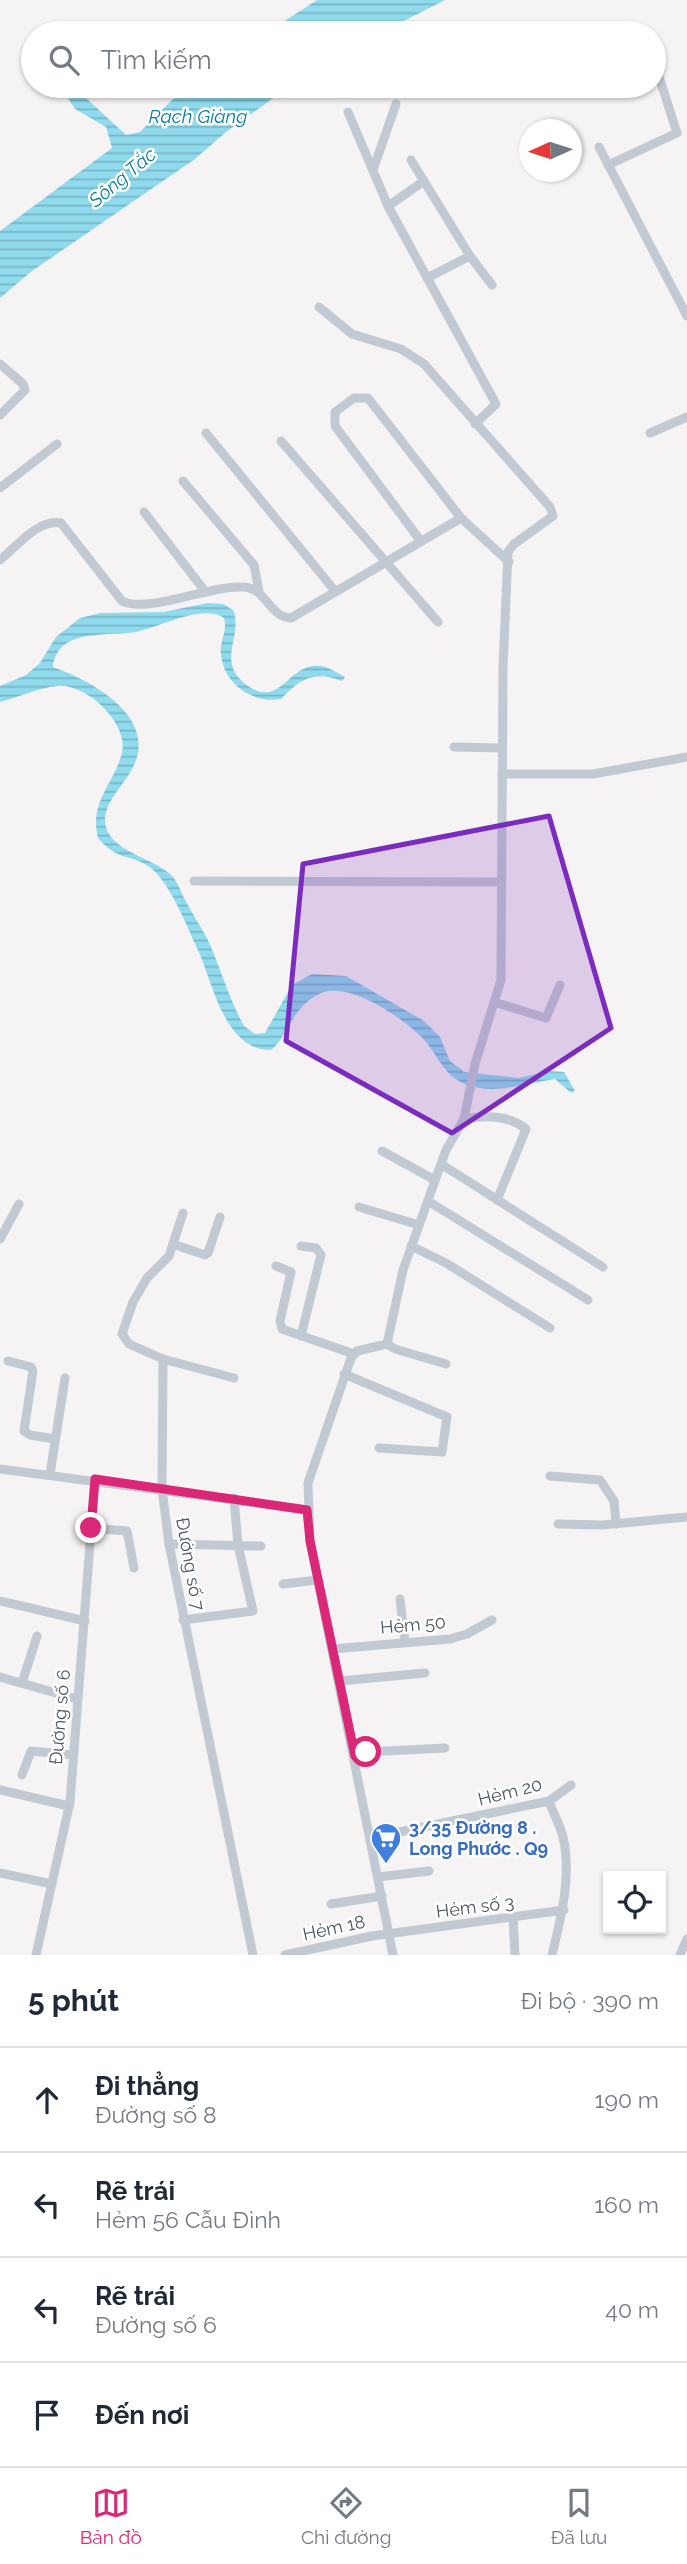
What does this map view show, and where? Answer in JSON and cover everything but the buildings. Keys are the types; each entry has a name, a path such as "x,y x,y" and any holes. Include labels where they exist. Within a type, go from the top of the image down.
{"street":[{"path":"608,164 677,133 666,98"},
{"path":"373,170 396,104"},
{"path":"348,112 388,206 496,404 475,424"},
{"path":"599,147 687,316"},
{"path":"411,160 470,256 492,285"},
{"path":"388,206 424,181"},
{"path":"428,278 470,256"},
{"path":"319,307 352,334 401,349 424,364 552,513 552,519 510,548 502,748 501,980 497,1003 475,1064 465,1114 441,1164 403,1270 387,1344"},
{"path":"0,364 23,384 25,390 0,415"},
{"path":"420,540 335,426 335,412 354,398 368,398 461,518 509,562"},
{"path":"650,433 687,417"},
{"path":"206,433 335,592"},
{"path":"281,441 438,622"},
{"path":"0,488 57,444"},
{"path":"183,481 254,565 259,591 278,615 291,618 461,518"},
{"path":"144,513 204,590"},
{"path":"0,560 44,523 53,521 61,523 122,601 141,604 204,590 244,587 259,591"},
{"path":"454,747 502,748"},
{"path":"502,774 593,774 687,757"},
{"path":"194,881 501,882"},
{"path":"497,1003 546,1018 561,985"},
{"path":"465,1114 507,1119 526,1129 497,1200"},
{"path":"382,1151 435,1180"},
{"path":"441,1164 603,1267"},
{"path":"428,1201 588,1300"},
{"path":"0,1239 19,1204"},
{"path":"359,1207 419,1225"},
{"path":"183,1213 167,1261 146,1278 123,1326 125,1341 163,1359 234,1378"},
{"path":"173,1244 208,1253 220,1217"},
{"path":"301,1336 321,1255 316,1248 302,1246"},
{"path":"411,1246 446,1263 550,1328"},
{"path":"276,1266 291,1272 279,1325 282,1329 354,1354 387,1344 395,1349 446,1364"},
{"path":"354,1354 344,1374 308,1483 307,1510 318,1580 393,1955"},
{"name":"Đường số 7","path":"163,1359 162,1489 169,1544 253,1955"},
{"path":"8,1361 31,1367 33,1371 24,1431 30,1435 55,1439"},
{"path":"344,1374 447,1417 442,1452 379,1448"},
{"path":"50,1474 65,1378"},
{"path":"0,1469 95,1479 307,1510"},
{"path":"550,1476 600,1480 614,1500 616,1524"},
{"name":"Đường số 6","path":"36,1955 69,1807 95,1479"},
{"path":"183,1620 253,1611 238,1545 234,1498"},
{"path":"558,1524 616,1524 687,1517"},
{"path":"91,1528 127,1531 134,1568"},
{"path":"169,1544 261,1546"},
{"path":"284,1584 318,1580"},
{"path":"400,1599 404,1642"},
{"path":"0,1601 85,1621"},
{"name":"Hẻm 50","path":"332,1649 459,1637 492,1619"},
{"path":"22,1683 37,1636"},
{"path":"339,1681 425,1673"},
{"path":"0,1677 77,1699"},
{"path":"355,1756 366,1752 445,1748"},
{"path":"22,1775 31,1751 73,1755"},
{"name":"Hẻm 20","path":"370,1838 549,1801 571,1785"},
{"path":"0,1790 69,1807"},
{"path":"549,1801 563,1837 565,1910 552,1955"},
{"path":"379,1877 429,1871"},
{"path":"0,1873 52,1884"},
{"path":"331,1904 382,1896"},
{"name":"Hẻm số 3","path":"390,1933 565,1910"},
{"path":"513,1918 516,1955"},
{"name":"Hẻm 18","path":"285,1955 390,1933"},
{"path":"680,1955 687,1940"}],"highlighted area":[{"path":"549,816 611,1028 452,1133 286,1041 303,864"}],"water":[{"path":"317,0 445,0 404,21 285,21"},
{"name":"Rạch Giàng","path":"68,98 86,98 126,135 140,132 174,98 273,98 226,132 195,159 32,271 0,298 0,231 112,148 106,127 75,109"},
{"path":"208,603 223,604 233,610 235,629 231,658 238,677 248,686 260,692 270,692 303,669 313,666 328,668 345,677 342,681 323,676 308,678 281,699 271,700 251,695 234,683 223,665 221,650 224,618 204,613 145,630 86,636 74,640 64,645 57,654 53,667 103,692 130,718 137,734 138,752 131,771 106,812 106,827 117,843 166,870 173,877 211,946 244,1026 255,1034 265,1033 292,985 312,974 346,976 424,1021 440,1037 450,1061 464,1072 519,1078 549,1071 564,1072 575,1091 571,1093 555,1079 499,1089 465,1084 447,1071 426,1042 405,1023 376,1004 345,992 331,991 310,1000 296,1014 282,1038 271,1050 255,1047 241,1039 231,1026 222,1011 182,916 163,881 148,866 112,851 98,838 96,825 99,804 122,753 119,729 112,718 92,698 68,687 50,687 0,702 0,686 26,675 40,663 56,637 80,618 101,613 163,612"}],"place":[{"name":"3/35 Đường 8 . Long Phước . Q9","path":"386,1865"}],"route":[{"path":"91,1528 95,1479 307,1510 310,1541 355,1756 366,1752"}],"water label":[{"name":"Sông Tắc","path":"122,177"}]}
